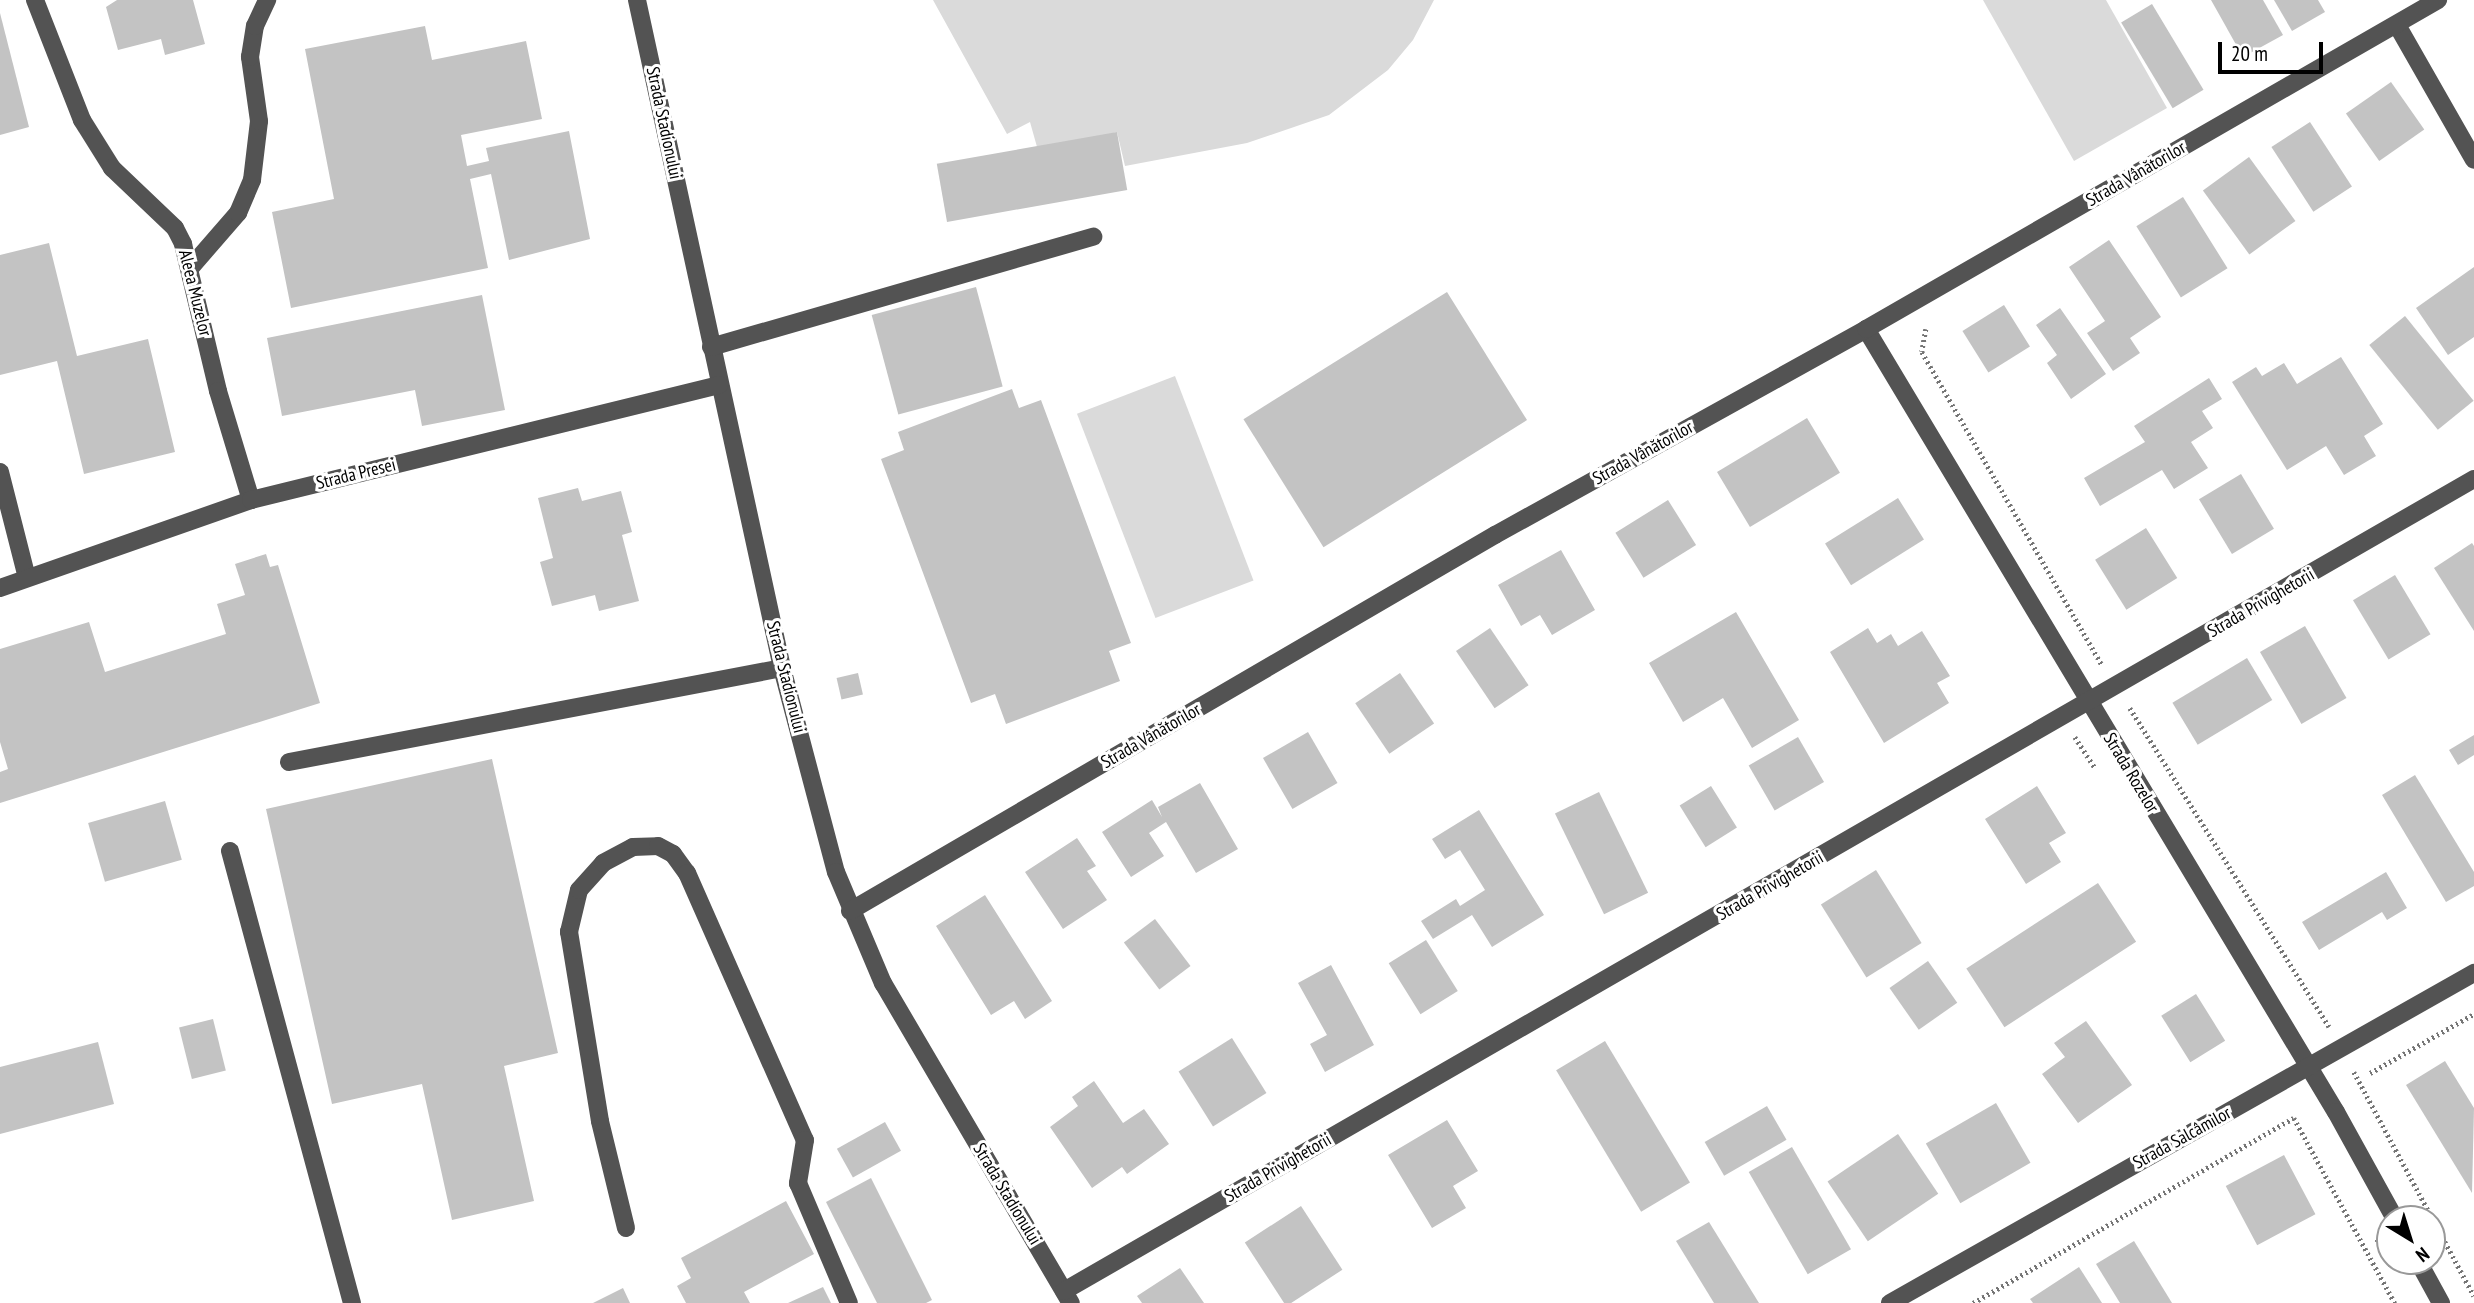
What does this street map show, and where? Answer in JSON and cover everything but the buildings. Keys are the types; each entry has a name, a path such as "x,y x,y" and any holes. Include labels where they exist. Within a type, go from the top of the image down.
{"street":[{"name":"Aleea Muzelor","path":"35,0 82,120 113,168 175,228 191,267 218,391 251,500"},
{"path":"191,267 238,213 252,180 259,121 250,57 255,26 267,0"},
{"name":"Strada Stadionului","path":"637,0 782,668 850,911 883,984 1067,1297"},
{"name":"Strada Vânătorilor","path":"850,911 1507,528 1866,328 2438,0"},
{"path":"2397,25 2474,160"},
{"path":"711,347 1093,237"},
{"name":"Strada Rozelor","path":"1866,328 2088,703 2308,1065 2387,1205"},
{"name":"Strada Presei","path":"0,588 251,500 719,385"},
{"path":"0,472 27,578"},
{"name":"Strada Privighetorii","path":"1067,1297 2474,479"},
{"path":"289,762 782,668"},
{"path":"626,1228 600,1121 569,932 579,890 603,863 633,847 658,846 673,853 687,873 805,1140 797,1183 849,1303"},
{"path":"230,851 352,1303"},
{"name":"Strada Salcâmilor","path":"1890,1303 2474,972"},
{"path":"2426,1275 2441,1303"}],"path":[{"path":"1926,329 1922,352 2095,652 2109,672 2129,679 2127,704 2305,995 2324,1024 2351,1041 2353,1069 2474,1296"},
{"path":"2370,1073 2474,1014"},
{"path":"1973,1303 2294,1118 2395,1303"}],"shaded area":[{"path":"933,0 1434,0 1413,40 1388,70 1329,115 1247,143 1125,166 1117,132 1039,154 1030,122 1007,134"},
{"path":"1983,0 2106,0 2167,108 2074,161"},
{"path":"1175,376 1253,580 1155,618 1077,414"}]}
